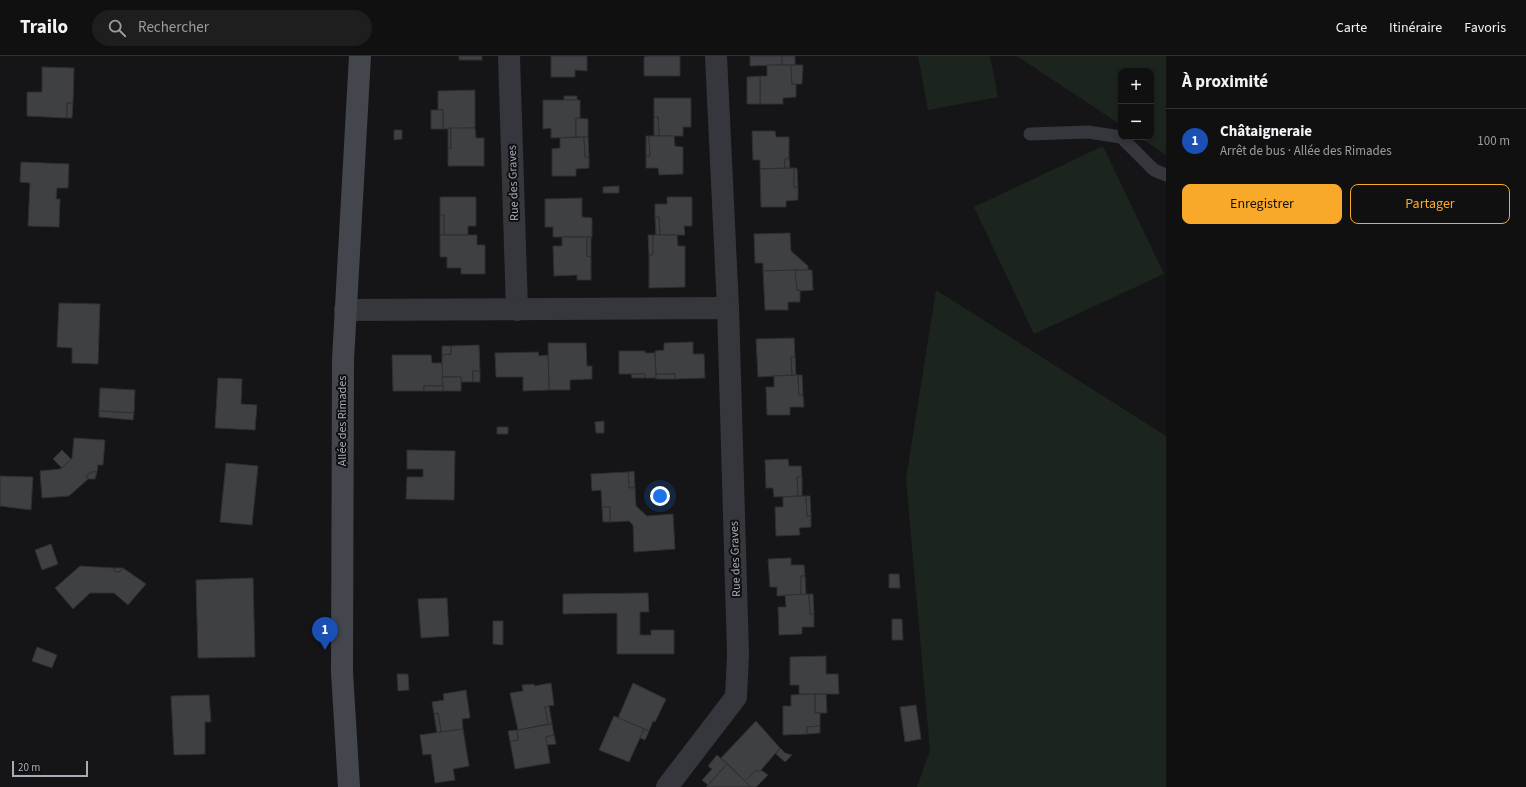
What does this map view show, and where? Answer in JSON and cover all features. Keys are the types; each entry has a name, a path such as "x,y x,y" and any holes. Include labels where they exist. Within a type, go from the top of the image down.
{"main road":[{"name":"Allée des Rimades","path":"349,787 342,672 342,360 360,56"}],"street":[{"name":"Rue des Graves","path":"509,56 517,310"},
{"name":"Rue des Graves","path":"667,787 736,697 738,654 728,308 716,56"},
{"path":"345,310 728,308"}],"lane":[{"path":"1030,134 1088,132 1118,137"},
{"path":"1124,140 1154,170 1166,175"}],"shaded area":[{"path":"918,56 990,56 998,97 928,110"},
{"path":"1017,56 1166,56 1166,155 1144,140 1154,140 1154,68 1118,68 1118,123"},
{"path":"1103,146 1164,274 1034,334 974,207"},
{"path":"936,290 1166,436 1166,787 917,787 930,751 906,479"}],"building":[{"path":"459,56 482,56 482,60 459,60"},
{"path":"551,56 587,56 587,71 575,70 575,77 551,77"},
{"path":"680,56 680,76 644,76 644,57"},
{"path":"750,56 782,56 782,65 750,66"},
{"path":"782,56 795,56 795,65 782,65"},
{"path":"767,65 791,65 792,84 796,84 796,97 783,98 783,104 760,104 760,76 767,76"},
{"path":"791,65 803,65 802,84 792,84"},
{"path":"42,67 74,68 73,103 67,103 67,118 27,116 27,92 42,92"},
{"path":"760,76 760,104 747,104 747,77"},
{"path":"475,90 475,128 443,129 443,110 438,110 438,91"},
{"path":"564,96 577,96 577,100 564,100"},
{"path":"654,98 691,98 691,127 683,127 683,136 659,136 658,117 654,117"},
{"path":"543,100 580,100 580,118 576,118 576,137 551,138 551,128 543,129"},
{"path":"67,103 73,103 72,118 67,118"},
{"path":"431,110 443,110 443,129 431,129"},
{"path":"654,117 658,117 659,136 654,136"},
{"path":"576,118 588,119 588,137 576,137"},
{"path":"448,128 451,128 451,149 448,148"},
{"path":"451,128 475,128 476,138 484,138 484,166 448,166 448,148 451,149"},
{"path":"394,130 402,130 402,139 394,140"},
{"path":"752,131 775,131 776,137 789,137 789,158 785,159 785,168 760,169 760,160 753,160"},
{"path":"646,136 649,136 650,156 646,156"},
{"path":"649,136 674,136 675,146 683,147 683,174 659,175 658,168 646,168 646,156 650,156"},
{"path":"584,137 585,157 589,157 589,168 576,169 576,176 552,176 552,149 560,148 560,138"},
{"path":"584,137 588,137 589,157 585,157"},
{"path":"789,158 790,168 785,168 785,159"},
{"path":"21,162 69,164 68,188 57,188 56,199 60,199 59,227 28,226 30,183 20,182"},
{"path":"794,168 794,187 798,187 798,200 786,201 786,207 761,207 760,169"},
{"path":"794,168 797,168 798,187 794,187"},
{"path":"619,186 619,193 603,193 603,187"},
{"path":"440,197 476,197 476,226 468,226 468,235 444,235 444,215 440,215"},
{"path":"667,197 692,197 692,226 684,226 685,235 660,235 659,217 655,217 655,204 667,204"},
{"path":"582,198 582,217 592,218 592,237 553,237 553,227 545,227 545,199"},
{"path":"440,215 444,215 444,235 440,235"},
{"path":"655,217 659,217 660,235 656,235"},
{"path":"790,233 791,251 808,266 808,270 763,271 763,263 755,263 754,234"},
{"path":"440,235 477,235 477,245 485,245 485,274 461,274 461,268 447,268 447,257 440,257"},
{"path":"648,235 653,235 653,255 649,255"},
{"path":"653,235 677,235 678,246 685,246 685,287 649,288 649,255 653,255"},
{"path":"562,237 587,237 587,256 591,257 591,280 577,280 577,275 554,276 553,246 562,246"},
{"path":"587,237 591,237 591,257 587,256"},
{"path":"795,270 797,290 800,290 800,302 788,302 788,310 765,310 763,271"},
{"path":"795,270 812,270 813,290 797,290"},
{"path":"59,303 100,304 98,364 72,363 72,348 57,347"},
{"path":"794,338 795,357 791,357 792,375 758,377 756,339"},
{"path":"693,342 693,354 704,354 705,378 675,379 675,374 656,374 655,351 664,350 664,343"},
{"path":"548,343 586,343 587,366 592,366 592,379 570,380 570,390 549,390"},
{"path":"479,345 480,371 473,371 473,382 461,382 461,377 442,377 442,355 451,354 451,346"},
{"path":"442,346 451,346 451,354 442,355"},
{"path":"619,351 645,351 645,353 655,353 656,378 645,378 645,374 619,374"},
{"path":"538,352 539,356 548,355 549,390 523,391 523,377 496,377 495,353"},
{"path":"392,355 431,355 432,363 442,363 443,386 424,386 424,391 393,391"},
{"path":"791,357 795,357 796,375 792,375"},
{"path":"473,371 480,371 480,382 473,382"},
{"path":"631,374 645,374 645,378 632,378"},
{"path":"656,374 675,374 675,379 656,379"},
{"path":"798,375 799,395 803,395 804,407 790,407 790,415 767,415 766,387 774,387 774,376"},
{"path":"798,375 802,375 803,395 799,395"},
{"path":"442,377 461,377 461,391 443,391"},
{"path":"218,378 242,379 241,404 257,405 255,430 215,428"},
{"path":"424,386 443,386 443,391 424,391"},
{"path":"100,388 135,390 134,413 99,411"},
{"path":"99,411 134,413 133,420 99,417"},
{"path":"604,421 604,433 596,433 595,422"},
{"path":"497,427 508,427 508,434 497,434"},
{"path":"74,438 105,440 103,465 98,465 97,472 91,472 86,476 88,479 69,496 42,498 40,471 60,469 72,458"},
{"path":"62,450 71,459 62,468 53,459"},
{"path":"407,450 455,451 454,500 406,499 407,477 423,477 423,469 407,469"},
{"path":"788,459 789,466 801,466 802,477 797,477 798,496 774,497 773,488 766,488 765,460"},
{"path":"226,463 258,466 252,525 220,522"},
{"path":"634,471 635,488 629,488 628,472"},
{"path":"91,472 97,472 95,479 88,479 86,476"},
{"path":"628,472 629,488 635,488 636,506 647,516 673,514 675,549 634,552 633,525 629,521 610,522 610,507 602,507 601,490 592,491 591,474"},
{"path":"0,476 33,477 31,510 0,506"},
{"path":"797,477 802,477 802,496 798,496"},
{"path":"806,496 807,516 811,516 811,527 799,528 800,535 776,536 775,507 783,507 783,497"},
{"path":"806,496 810,496 811,516 807,516"},
{"path":"602,507 610,507 610,522 603,522"},
{"path":"51,544 58,564 42,570 35,550"},
{"path":"791,558 791,565 804,565 805,576 801,576 801,595 777,596 777,587 770,587 768,559"},
{"path":"80,566 114,568 114,571 120,572 123,568 146,584 128,605 114,593 90,593 73,609 55,588"},
{"path":"114,568 123,568 120,572 114,571"},
{"path":"889,574 899,574 900,588 889,588"},
{"path":"801,576 805,576 806,594 801,595"},
{"path":"253,578 255,657 198,658 196,580"},
{"path":"648,593 649,612 640,612 640,635 651,635 651,630 674,630 674,654 617,654 617,613 563,614 563,594"},
{"path":"809,594 810,614 814,614 814,627 802,627 802,634 779,635 778,607 786,607 785,595"},
{"path":"809,594 813,594 814,614 810,614"},
{"path":"447,598 449,636 421,638 418,599"},
{"path":"892,619 902,619 903,640 892,640"},
{"path":"493,621 503,621 503,645 493,644"},
{"path":"37,647 57,655 52,668 32,661"},
{"path":"826,656 826,674 838,674 839,694 799,694 799,685 790,685 790,657"},
{"path":"397,674 408,674 409,690 398,691"},
{"path":"551,683 554,705 545,707 548,724 518,730 510,693 523,691 522,685 534,684 534,686"},
{"path":"633,683 666,699 649,731 618,718"},
{"path":"466,690 470,718 462,719 463,729 441,732 438,713 434,714 432,702 444,700 443,694"},
{"path":"815,694 826,694 827,713 815,713"},
{"path":"815,694 815,713 820,713 820,726 807,727 807,734 783,735 783,706 791,706 791,695"},
{"path":"209,695 211,722 205,722 205,754 174,755 171,696"},
{"path":"916,705 921,739 905,742 900,707"},
{"path":"549,706 552,724 548,724 545,707"},
{"path":"438,713 441,732 437,733 434,714"},
{"path":"614,716 644,729 629,762 599,750"},
{"path":"756,721 780,748 761,770 758,772 756,770 745,781 721,758"},
{"path":"552,724 554,735 546,737 550,763 515,769 510,741 518,740 517,730"},
{"path":"820,726 820,733 807,734 807,727"},
{"path":"463,729 469,766 453,769 455,780 435,783 431,754 423,755 420,735"},
{"path":"644,729 649,731 645,740 640,738"},
{"path":"517,730 518,740 510,741 508,731"},
{"path":"554,735 556,744 547,745 546,737"},
{"path":"780,748 785,753 792,755 785,762 776,754"},
{"path":"717,755 727,764 708,785 702,780 712,769 708,766"},
{"path":"727,764 745,781 751,787 706,787"},
{"path":"756,770 758,772 761,770 768,775 756,787 751,787 745,781"}],"place":[{"name":"Châtaigneraie","path":"325,650"}]}
